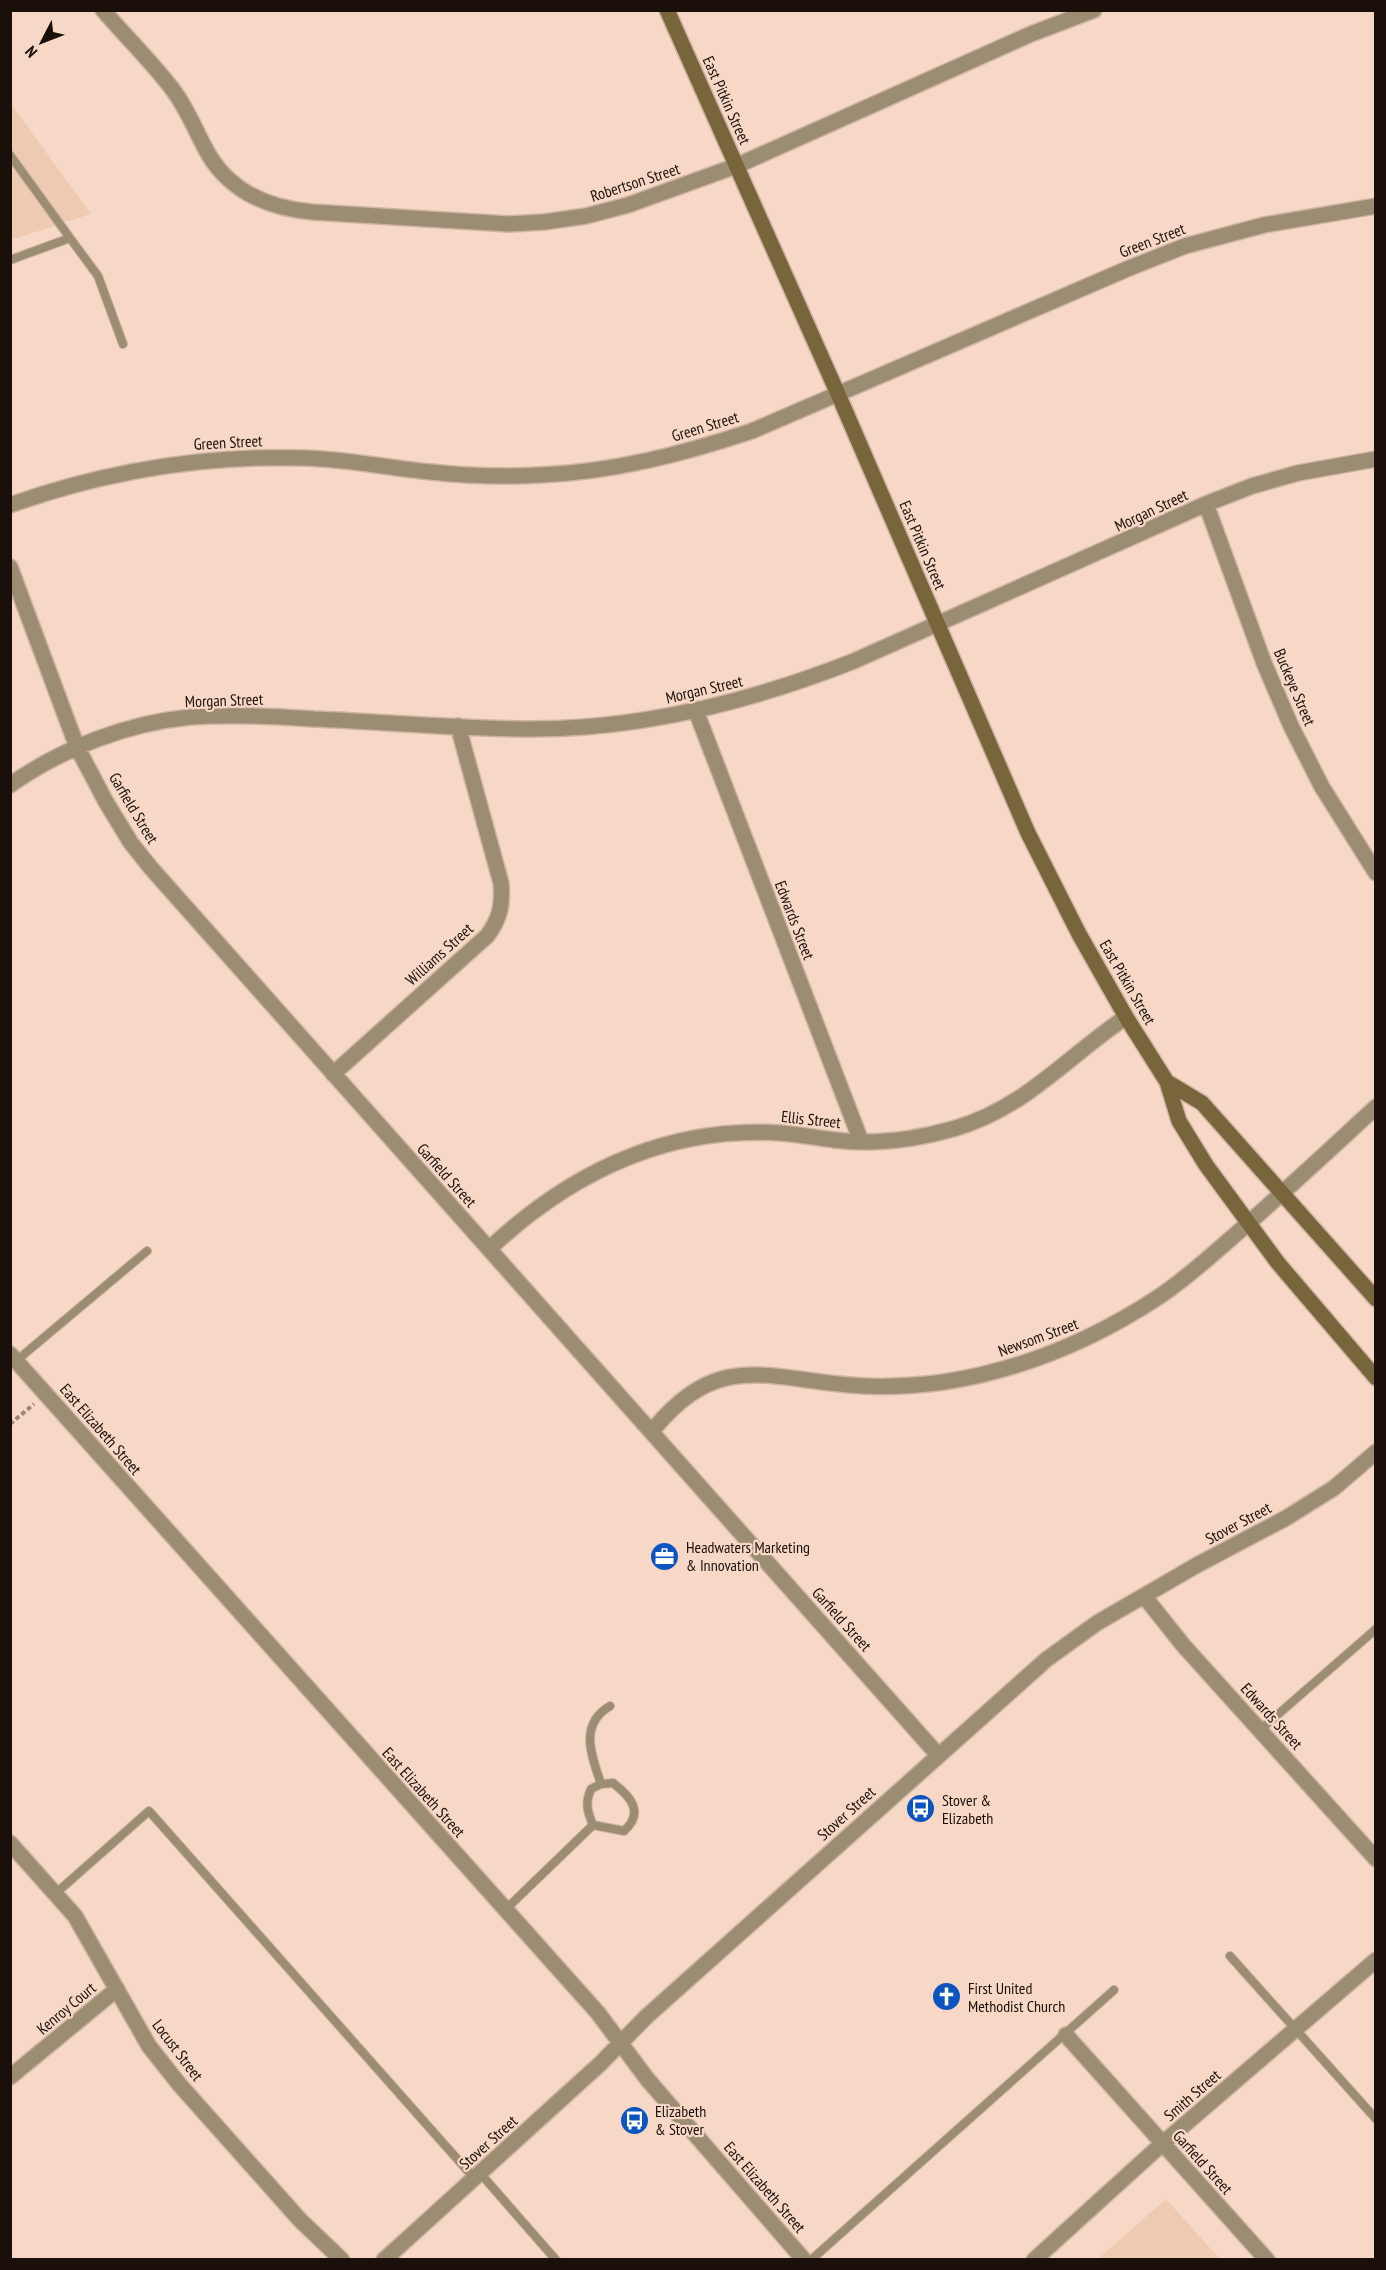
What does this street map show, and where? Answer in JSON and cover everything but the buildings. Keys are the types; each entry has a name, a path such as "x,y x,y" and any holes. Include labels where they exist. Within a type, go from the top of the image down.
{"street":[{"name":"Robertson Street","path":"103,10 173,90 188,112 205,148 228,179 244,192 262,202 287,210 508,224 586,216 628,205 736,166 1031,34 1094,10"},
{"name":"East Pitkin Street","path":"667,10 838,394 1028,833 1079,934 1126,1017 1167,1082 1179,1121 1206,1165 1278,1263 1376,1378"},
{"name":"Green Street","path":"10,505 53,490 131,471 198,461 251,458 345,461 431,472 491,476 576,473 636,464 695,450 752,431 1185,246 1264,225 1376,206"},
{"name":"Morgan Street","path":"10,785 77,747 156,722 190,717 240,715 531,729 574,728 632,722 745,700 854,661 1206,504 1252,486 1298,473 1376,459"},
{"name":"Buckeye Street","path":"1206,504 1264,663 1291,726 1322,787 1376,873"},
{"name":"Garfield Street","path":"10,567 77,747 131,843 333,1074 938,1755"},
{"name":"Edwards Street","path":"696,711 861,1141"},
{"name":"Williams Street","path":"333,1074 487,936 500,913 501,883 459,726"},
{"name":"Ellis Street","path":"489,1249 546,1200 573,1183 614,1163 651,1149 702,1137 741,1133 780,1133 861,1141 899,1140 957,1128 999,1112 1042,1084 1094,1039 1126,1017"},
{"name":"East Pitkin Street","path":"1167,1082 1202,1103 1376,1299"},
{"name":"Newsom Street","path":"652,1431 683,1399 706,1385 740,1375 762,1373 852,1386 893,1386 943,1382 983,1375 1023,1364 1092,1335 1158,1298 1190,1274 1376,1107"},
{"name":"East Elizabeth Street","path":"13,1358 598,2013 648,2080 804,2259"},
{"name":"Stover Street","path":"384,2259 621,2044 646,2017 938,1755 1068,1642 1197,1565 1286,1518 1334,1488 1376,1452"},
{"name":"Edwards Street","path":"1144,1596 1183,1645 1376,1858"},
{"name":"Locust Street","path":"10,1843 75,1916 149,2046 179,2084 300,2220 342,2259"},
{"name":"Smith Street","path":"1034,2259 1162,2144 1376,1960"},
{"name":"Kenroy Court","path":"10,2078 117,1989"},
{"name":"Garfield Street","path":"1066,2035 1267,2259"}],"lane":[{"path":"10,155 98,276 123,345"},
{"path":"11,258 70,238"},
{"path":"13,1358 147,1251"},
{"path":"1260,1730 1376,1629"},
{"path":"601,1784 588,1738 593,1724 610,1706"},
{"path":"613,1783 630,1796 634,1814 630,1825 624,1831 593,1825 587,1809 591,1789 601,1784 613,1783"},
{"path":"56,1894 149,1810 477,2176 556,2259"},
{"path":"505,1910 593,1825"},
{"path":"1230,1956 1376,2119"},
{"path":"811,2259 1114,1990"}],"shaded area":[{"path":"11,104 91,214 11,240"},
{"path":"1166,2199 1220,2259 1098,2259"}],"place":[{"name":"Headwaters Marketing & Innovation","path":"665,1556"},
{"name":"Stover & Elizabeth","path":"921,1809"},
{"name":"First United Methodist Church","path":"947,1997"},
{"name":"Elizabeth & Stover","path":"634,2120"}]}
